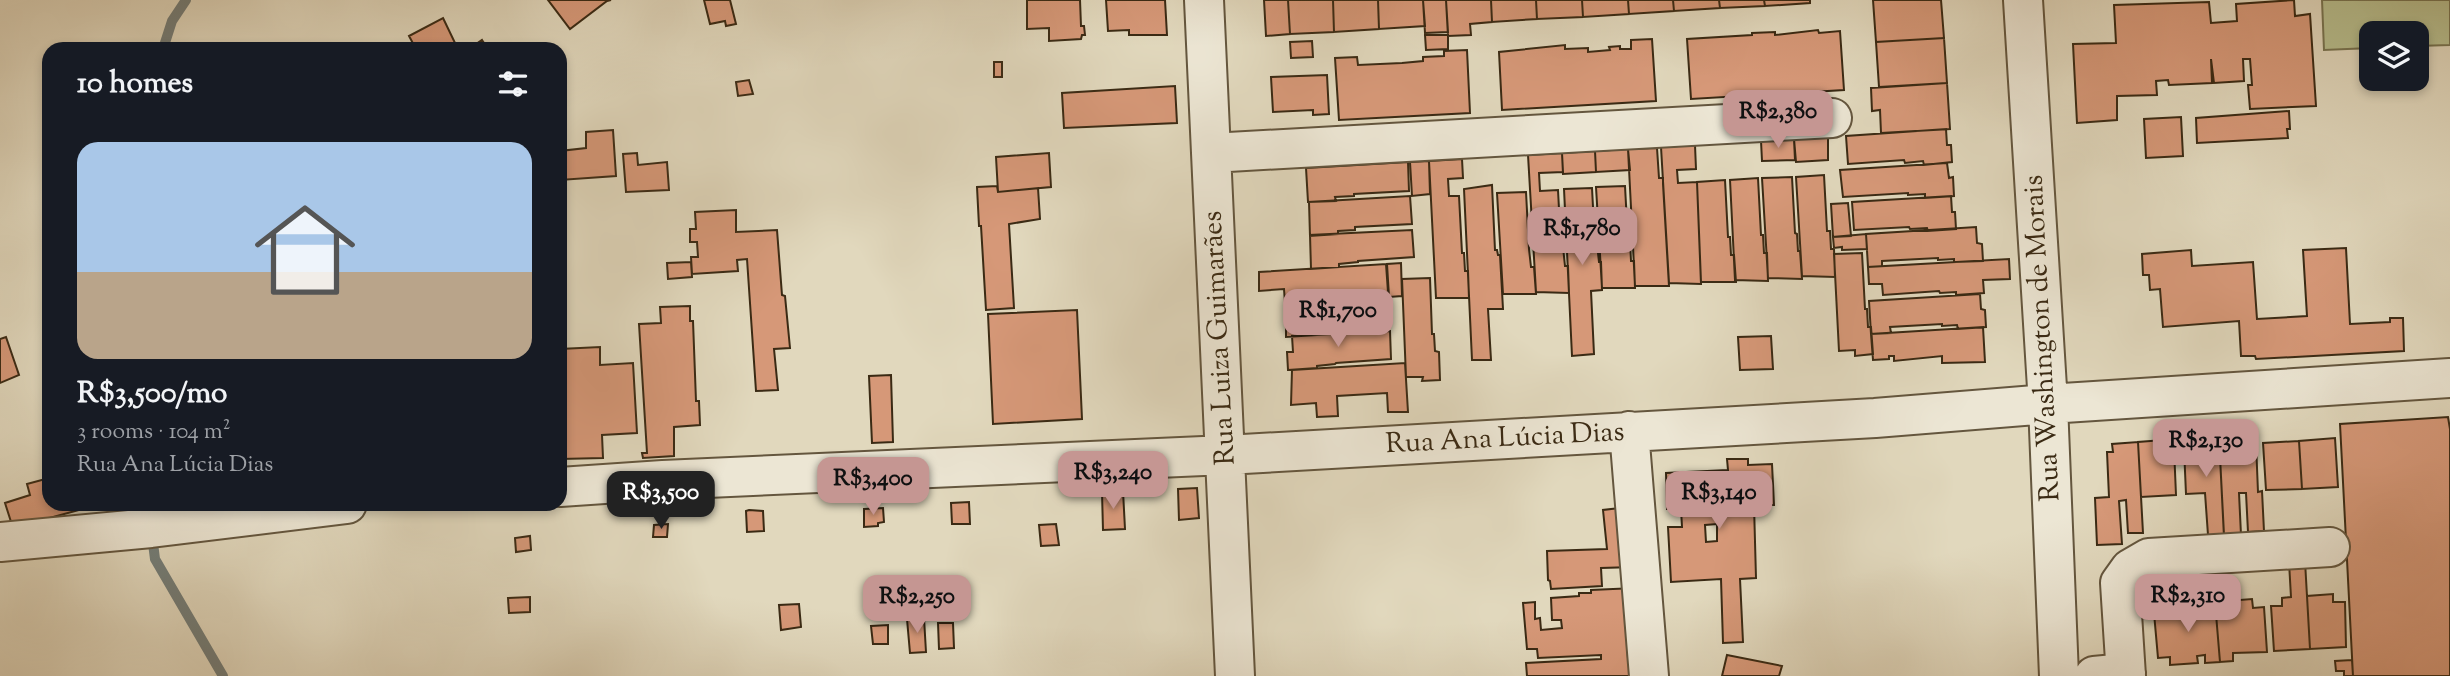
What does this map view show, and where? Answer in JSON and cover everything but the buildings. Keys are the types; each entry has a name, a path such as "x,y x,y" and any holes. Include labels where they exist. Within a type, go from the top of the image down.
{"street":[{"name":"Rua Luiza Guimarães","path":"1204,0 1235,676"},
{"name":"Rua Washington de Morais","path":"2023,0 2048,404 2059,676"},
{"path":"1211,153 1832,118"},
{"name":"Rua Ana Lúcia Dias","path":"567,487 677,479 1226,456 1875,418 2450,378"},
{"path":"1629,431 1649,676"},
{"path":"0,542 288,511"},
{"path":"2115,675 2120,583 2130,569 2149,558 2330,547"}],"green space":[{"path":"2322,0 2450,0 2450,45 2429,46 2429,21 2359,21 2359,49 2324,50"}],"waterway":[{"path":"165,42 172,21 186,0"},
{"path":"149,511 155,559 223,676"}]}
